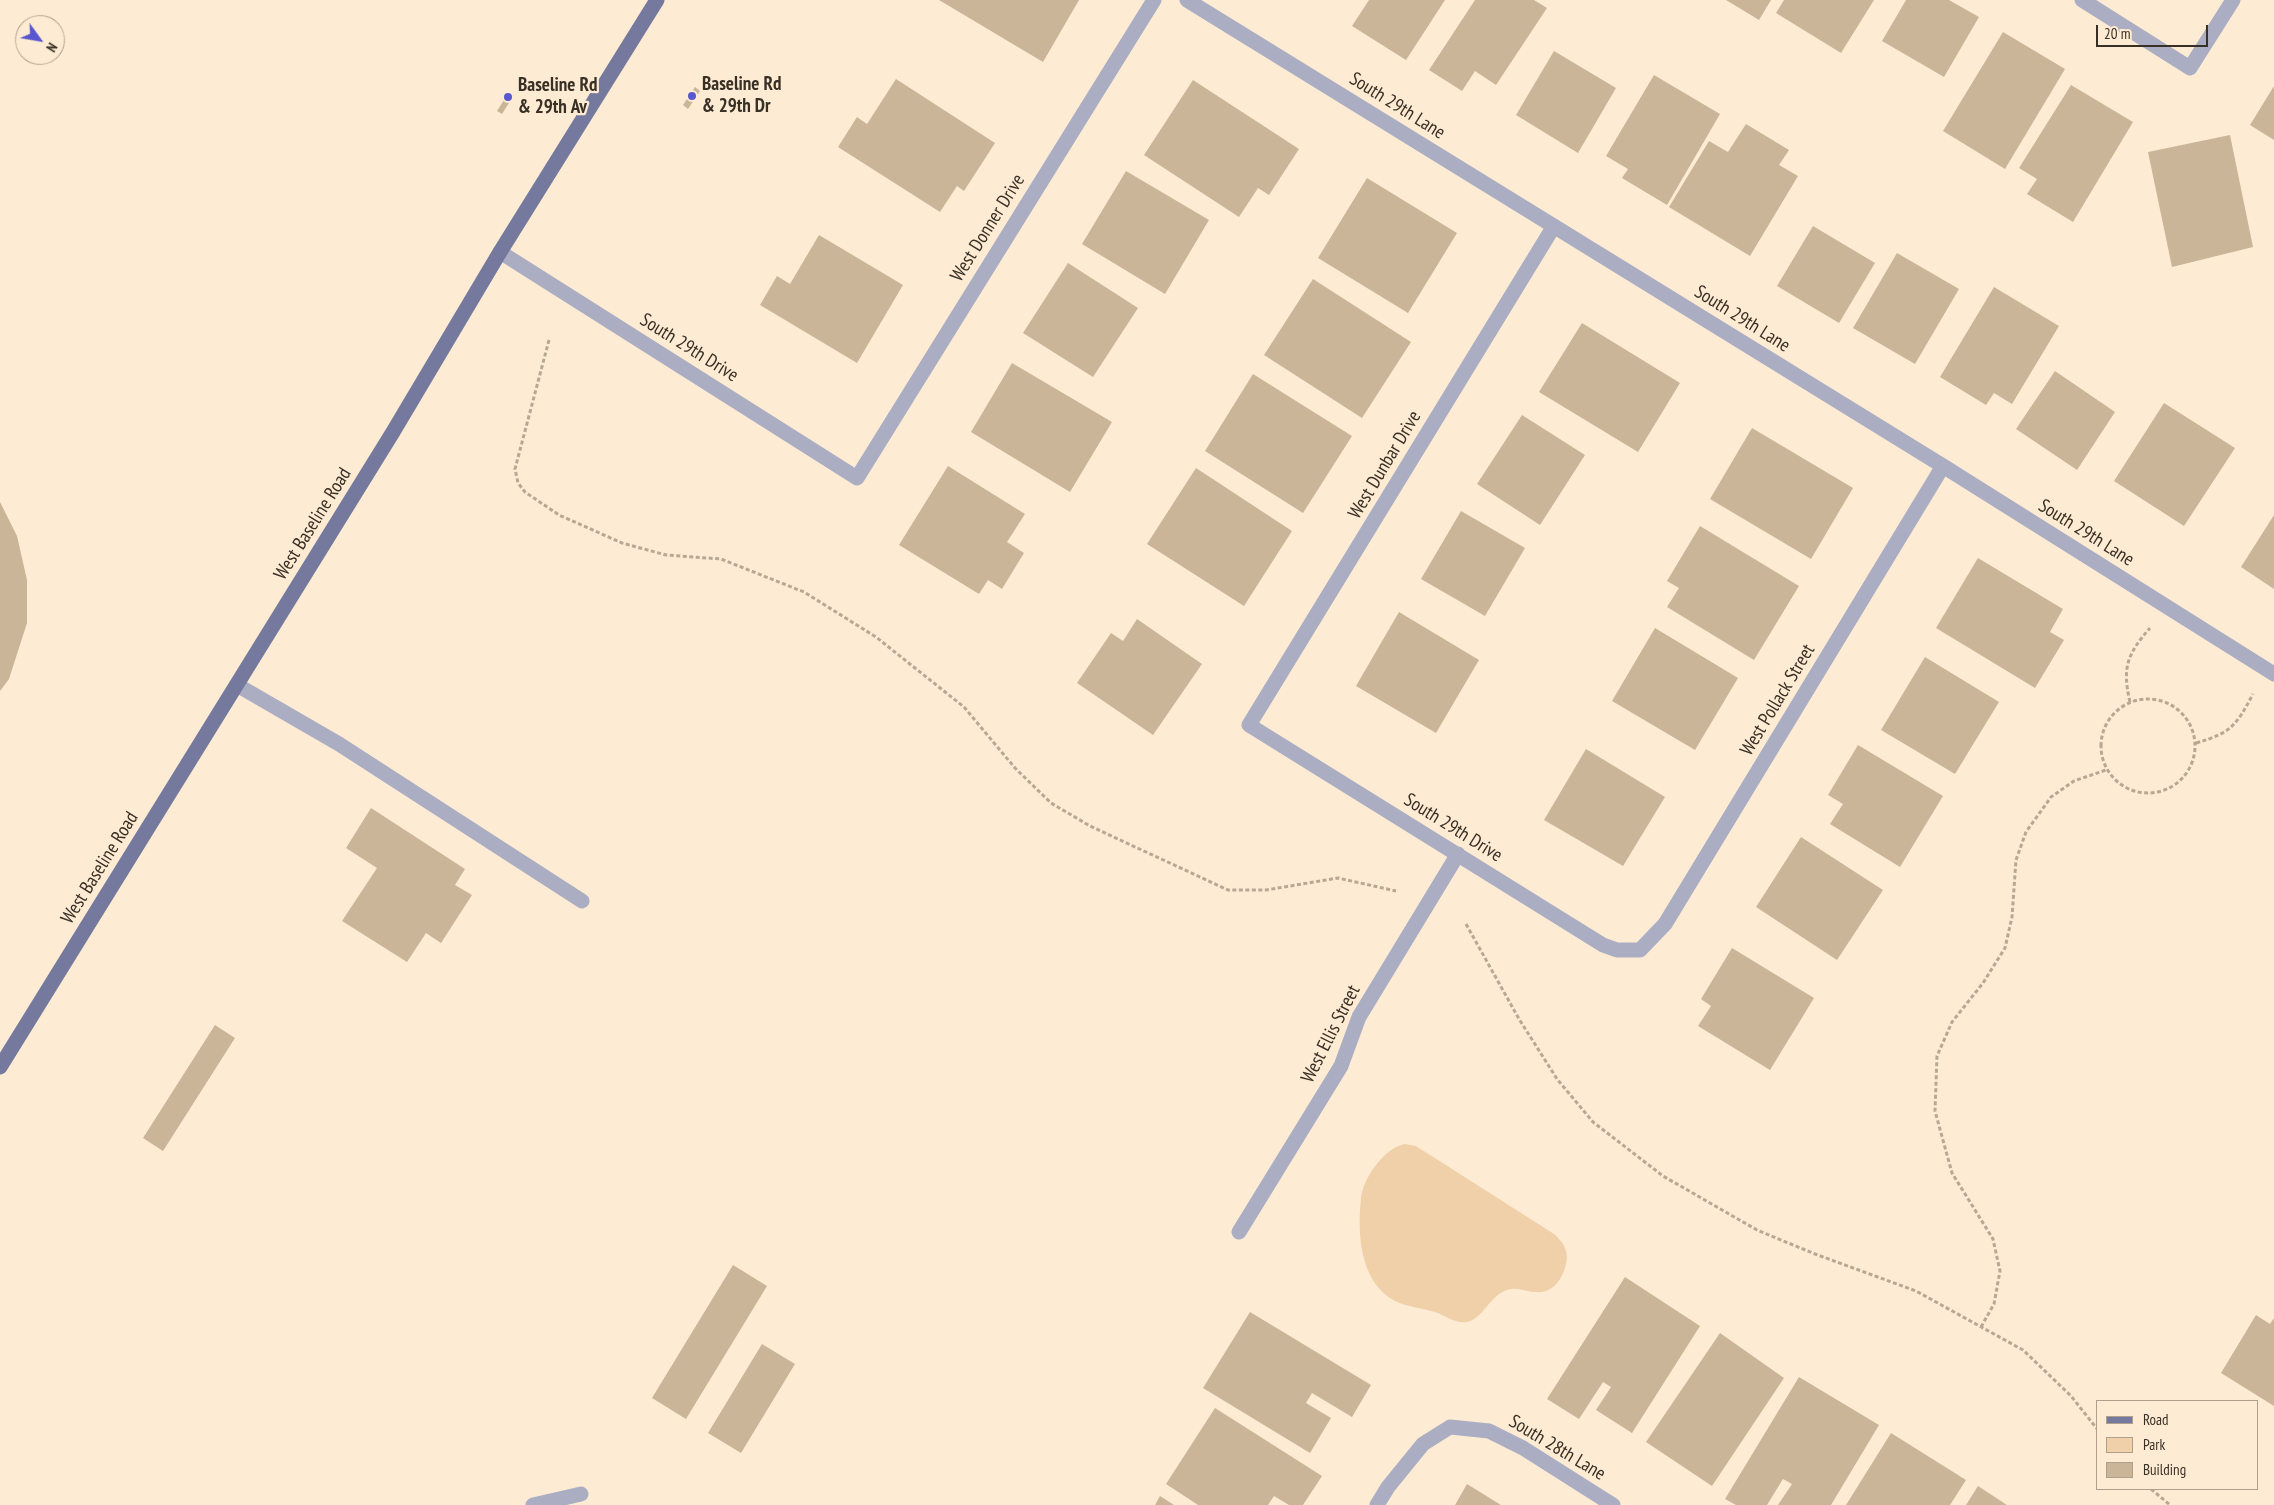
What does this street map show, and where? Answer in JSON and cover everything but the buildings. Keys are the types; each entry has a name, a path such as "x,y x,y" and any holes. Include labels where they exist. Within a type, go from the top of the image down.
{"main road":[{"name":"West Baseline Road","path":"0,1067 393,432 500,252 656,0"}],"street":[{"name":"West Donner Drive","path":"857,478 1154,0"},
{"name":"South 29th Lane","path":"1187,0 1943,466 2270,671"},
{"path":"2082,0 2190,68 2233,0"},
{"name":"West Dunbar Drive","path":"1249,725 1554,226"},
{"name":"South 29th Drive","path":"500,252 857,478"},
{"name":"West Pollack Street","path":"1640,950 1665,924 1943,466"},
{"path":"237,685 338,744 582,900"},
{"name":"South 29th Drive","path":"1249,725 1603,945 1617,950 1640,950"},
{"name":"West Ellis Street","path":"1239,1232 1341,1066 1359,1017 1458,854"},
{"name":"South 28th Lane","path":"1377,1505 1388,1487 1423,1444 1450,1427 1489,1431 1523,1448 1613,1505"},
{"path":"533,1505 581,1494"}],"path":[{"path":"549,340 515,469 518,483 525,492 559,515 622,542 666,555 721,559 804,592 876,637 964,707 1015,768 1051,803 1090,826 1228,890 1266,890 1338,878 1396,891"},
{"path":"2130,702 2125,682 2127,666 2134,648 2168,607"},
{"path":"2196,743 2219,736 2233,727 2270,671"},
{"path":"2142,699 2155,699 2167,702 2187,719 2193,730 2196,743 2194,757 2189,770 2180,781 2168,789 2155,793 2140,793 2127,789 2115,781 2106,770 2100,744 2103,731 2118,709 2130,702 2142,699"},
{"path":"1981,1327 1994,1304 2000,1271 1993,1239 1952,1173 1935,1111 1937,1056 1952,1022 1983,984 2005,948 2012,917 2016,860 2026,832 2051,797 2074,781 2106,770"},
{"path":"1466,924 1519,1019 1557,1079 1593,1122 1663,1176 1757,1230 1815,1254 1916,1291 2023,1350 2071,1396 2096,1427"},
{"path":"2152,1490 2170,1505"}],"green space":[{"path":"1405,1144 1416,1146 1554,1234 1563,1244 1567,1255 1565,1269 1560,1280 1552,1288 1542,1292 1507,1290 1496,1297 1473,1320 1467,1322 1454,1321 1435,1312 1400,1303 1383,1293 1374,1282 1363,1256 1360,1227 1362,1191 1365,1182 1383,1157 1397,1146"}],"place":[{"name":"Baseline Rd & 29th Dr","path":"692,96"},
{"name":"Baseline Rd & 29th Av","path":"508,97"}]}
